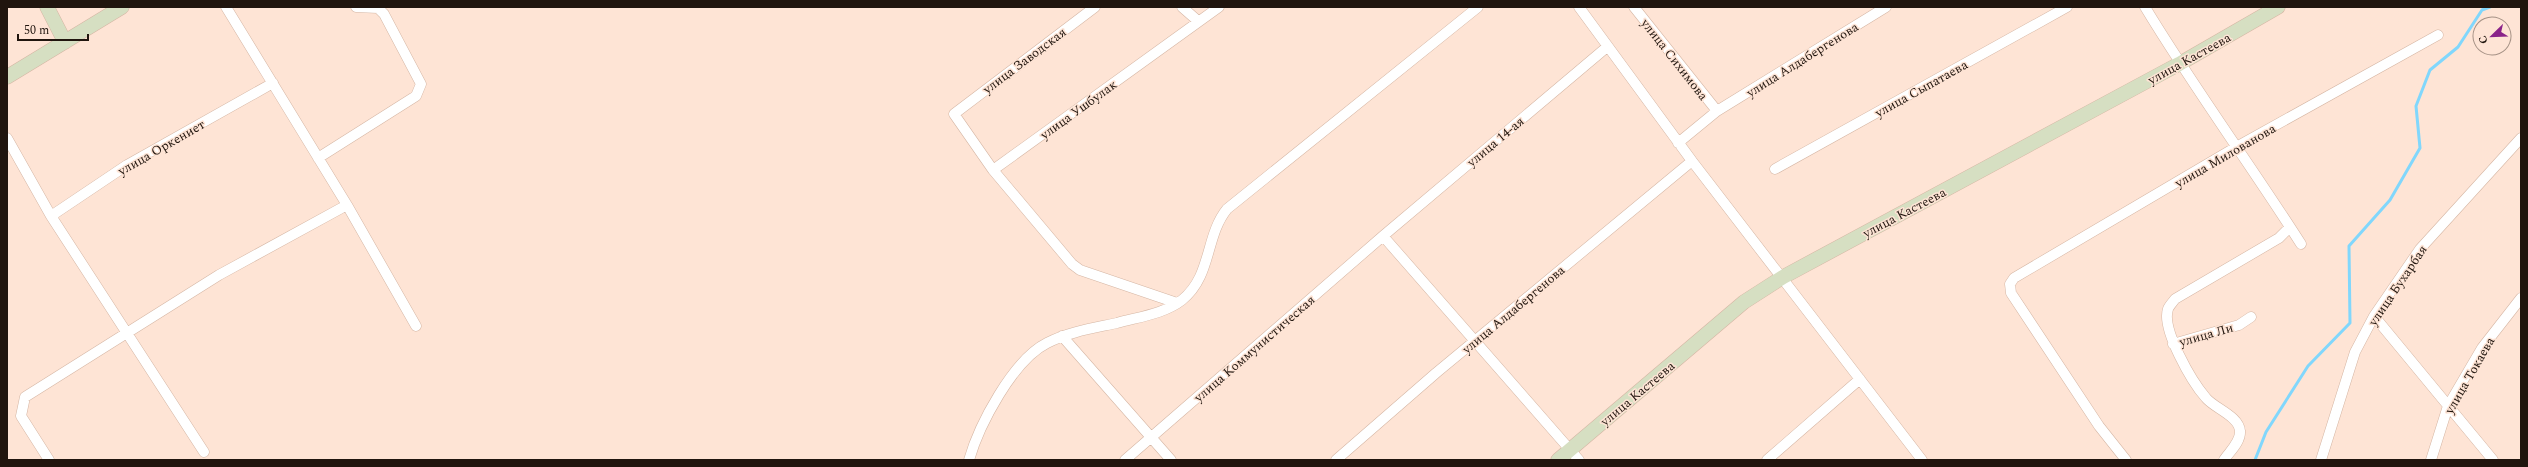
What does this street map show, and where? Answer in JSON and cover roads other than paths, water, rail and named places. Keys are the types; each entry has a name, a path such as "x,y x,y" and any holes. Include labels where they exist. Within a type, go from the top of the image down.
{"street":[{"path":"47,7 65,42"},
{"path":"7,77 122,7"},
{"path":"226,7 274,83 347,205 416,326"},
{"path":"318,158 416,96 420,91 421,84 387,19 379,8 356,7"},
{"name":"улица Заводская","path":"993,170 954,114 1095,7"},
{"path":"1182,7 1198,21"},
{"name":"улица Ушбулак","path":"993,170 1219,7"},
{"path":"969,460 986,418 1005,385 1032,355 1045,344 1062,336 1155,313 1177,303 1198,282 1220,222 1228,209 1478,7"},
{"path":"1579,7 1678,143 1783,277 1922,460"},
{"name":"улица Сихимова","path":"1634,7 1717,111"},
{"name":"улица Алдабергенова","path":"1678,143 1717,111 1886,7"},
{"name":"улица Сыпатаева","path":"1775,169 2067,7"},
{"path":"2145,7 2180,64 2238,146 2301,244"},
{"name":"улица Кастеева","path":"1558,460 1574,455 1744,302 1783,277 2180,64 2278,7"},
{"name":"улица Милованова","path":"2126,460 2099,426 2012,292 2010,284 2014,278 2238,146 2438,35"},
{"name":"улица 14-ая","path":"1383,236 1607,47"},
{"name":"улица Оркениет","path":"51,216 127,165 274,83"},
{"path":"7,138 51,216 126,334 204,452"},
{"name":"улица Бухарбая","path":"2321,460 2355,352 2374,316 2420,249 2521,138"},
{"name":"улица Алдабергенова","path":"1336,460 1475,341 1692,161"},
{"path":"993,170 1072,264 1080,270 1177,303"},
{"path":"49,460 21,416 25,398 219,275 347,205"},
{"path":"2224,460 2238,440 2240,431 2237,422 2206,398 2173,344 2168,326 2168,309 2175,299 2279,238 2290,227"},
{"path":"1383,236 1574,455"},
{"name":"улица Коммунистическая","path":"1125,460 1383,236"},
{"name":"улица Токаева","path":"2431,460 2448,406 2482,348 2521,298"},
{"path":"2374,316 2493,460"},
{"name":"улица Ли","path":"2173,344 2243,328 2250,317"},
{"path":"1062,336 1171,460"},
{"path":"1767,460 1860,379"}],"waterway":[{"path":"2255,460 2266,432 2308,366 2350,323 2349,246 2390,200 2420,148 2416,106 2430,70 2458,47 2482,10 2490,7"}]}
